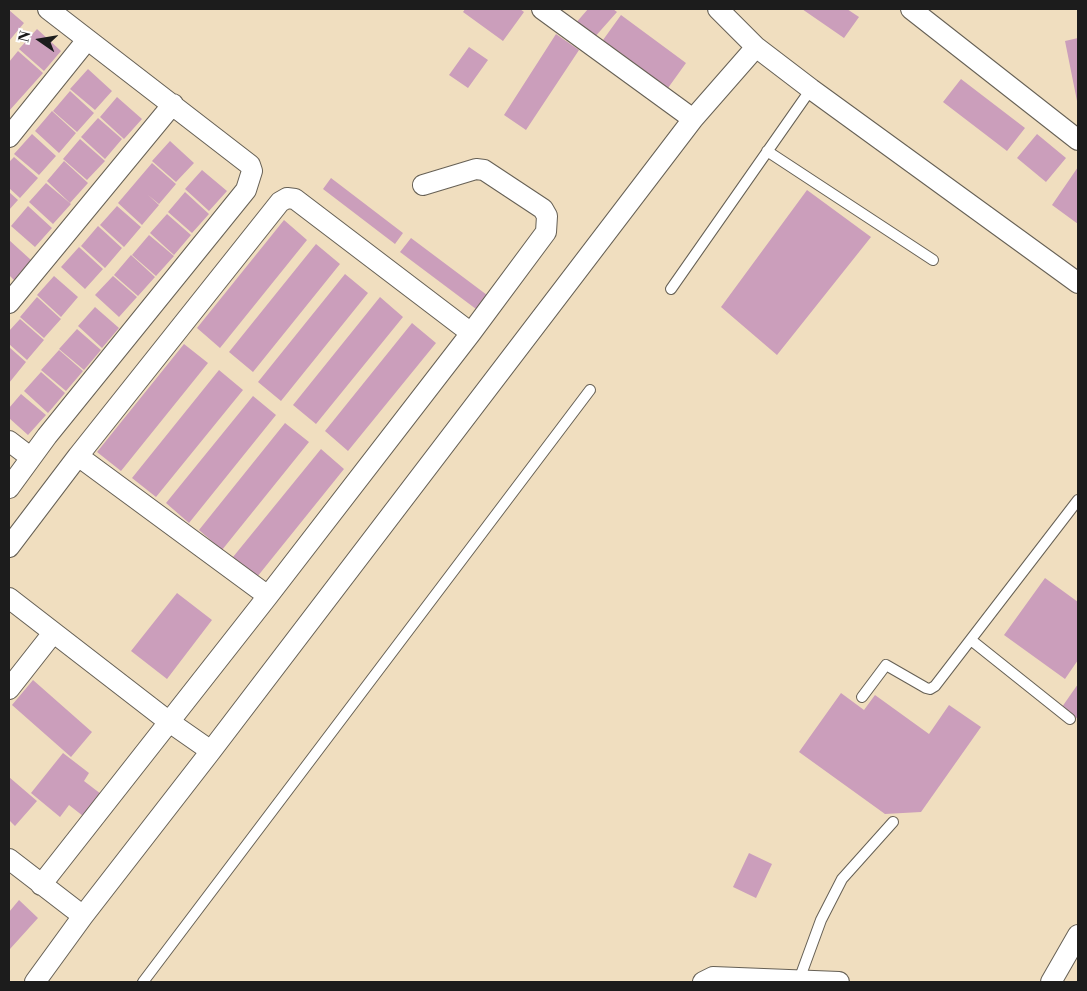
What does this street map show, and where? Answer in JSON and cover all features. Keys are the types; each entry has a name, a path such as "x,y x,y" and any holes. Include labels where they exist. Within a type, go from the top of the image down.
{"street":[{"path":"9,488 30,458 249,184 252,171 250,165 48,9"},
{"path":"542,9 693,119"},
{"path":"718,9 756,47 810,89 1070,270 1078,283"},
{"path":"911,9 1078,140"},
{"path":"9,137 87,40"},
{"path":"35,982 82,916 211,751 693,119 756,47"},
{"path":"9,303 173,104"},
{"path":"42,885 471,333 546,232 547,216 543,209 484,170 476,169 424,185"},
{"path":"9,547 78,456 280,202 286,198 296,199 471,333"},
{"path":"9,441 30,458"},
{"path":"78,456 268,596"},
{"path":"9,598 168,721 211,751"},
{"path":"9,689 53,633"},
{"path":"9,859 82,916"},
{"path":"1052,982 1078,934"},
{"path":"703,982 713,977 839,982"}],"lane":[{"path":"671,288 810,89"},
{"path":"767,151 933,260"},
{"path":"143,982 590,390"},
{"path":"862,697 886,665 923,687 933,688 1078,500"},
{"path":"971,640 1070,719"},
{"path":"799,980 821,920 842,879 893,822"}],"building":[{"path":"465,9 520,9 524,12 503,41 463,12"},
{"path":"588,9 613,9 617,12 593,39 575,24"},
{"path":"802,9 847,9 859,17 844,38"},
{"path":"9,10 24,23 9,41"},
{"path":"621,15 686,63 668,88 603,40"},
{"path":"37,29 61,51 44,71 19,49"},
{"path":"556,34 579,50 526,130 504,115"},
{"path":"1078,38 1078,101 1077,101 1065,41"},
{"path":"469,47 488,60 468,88 449,75"},
{"path":"18,51 43,73 9,111 9,62"},
{"path":"88,69 112,91 95,110 70,89"},
{"path":"961,79 1025,128 1007,151 943,102"},
{"path":"70,91 94,113 77,132 53,111"},
{"path":"117,97 142,119 124,139 100,117"},
{"path":"52,111 76,133 59,153 35,131"},
{"path":"98,118 122,139 105,159 81,137"},
{"path":"32,134 56,156 39,175 14,154"},
{"path":"1037,134 1066,158 1046,182 1017,158"},
{"path":"80,139 105,161 87,180 63,159"},
{"path":"170,141 194,163 176,182 152,161"},
{"path":"14,157 38,178 20,198 9,188 9,162"},
{"path":"64,161 88,183 70,203 47,181"},
{"path":"152,163 176,184 159,204 148,195 159,205 142,225 118,203"},
{"path":"1078,167 1078,224 1052,205"},
{"path":"202,170 227,191 209,211 185,189"},
{"path":"331,178 403,233 395,244 323,189"},
{"path":"46,183 71,204 53,224 29,202"},
{"path":"807,190 871,237 777,355 721,307"},
{"path":"9,192 18,200 9,210"},
{"path":"185,192 209,214 192,233 168,212"},
{"path":"28,206 52,228 35,247 11,226"},
{"path":"117,206 141,227 124,247 100,225"},
{"path":"167,214 191,235 174,255 150,233"},
{"path":"284,220 307,240 220,348 197,328"},
{"path":"98,226 122,248 105,268 81,246"},
{"path":"149,235 174,256 156,276 132,255"},
{"path":"411,238 487,295 476,309 400,252"},
{"path":"9,240 31,260 14,280 9,275"},
{"path":"316,244 340,264 253,372 229,352"},
{"path":"79,247 103,269 85,289 61,267"},
{"path":"131,255 155,277 138,296 114,275"},
{"path":"345,274 368,293 281,401 258,382"},
{"path":"54,276 78,297 61,317 37,295"},
{"path":"113,276 137,297 119,317 95,295"},
{"path":"37,297 61,319 44,338 20,317"},
{"path":"380,297 403,317 316,424 293,405"},
{"path":"95,307 119,328 102,348 78,326"},
{"path":"20,319 44,340 27,360 9,344 9,331"},
{"path":"412,323 436,343 348,451 325,431"},
{"path":"77,329 101,350 84,370 59,349"},
{"path":"184,344 208,363 121,471 97,452"},
{"path":"9,347 26,362 9,383"},
{"path":"59,350 83,371 66,391 41,370"},
{"path":"219,370 243,390 156,497 132,478"},
{"path":"41,372 65,393 48,413 24,391"},
{"path":"21,394 46,415 28,435 9,418 9,408"},
{"path":"253,396 276,415 189,523 166,503"},
{"path":"285,423 309,442 222,550 199,530"},
{"path":"321,449 344,469 257,577 233,557"},
{"path":"1045,578 1078,602 1078,660 1065,679 1004,635"},
{"path":"177,593 212,620 167,679 131,651"},
{"path":"33,680 92,732 71,757 12,705"},
{"path":"1078,684 1078,719 1062,707"},
{"path":"841,693 864,710 875,695 929,734 949,705 981,727 921,812 885,814 799,752"},
{"path":"63,753 89,773 84,781 101,794 83,816 69,805 60,817 31,793"},
{"path":"9,777 37,801 15,826 9,820"},
{"path":"749,853 772,864 756,898 733,887"},
{"path":"19,900 38,918 10,949 9,912"}]}
